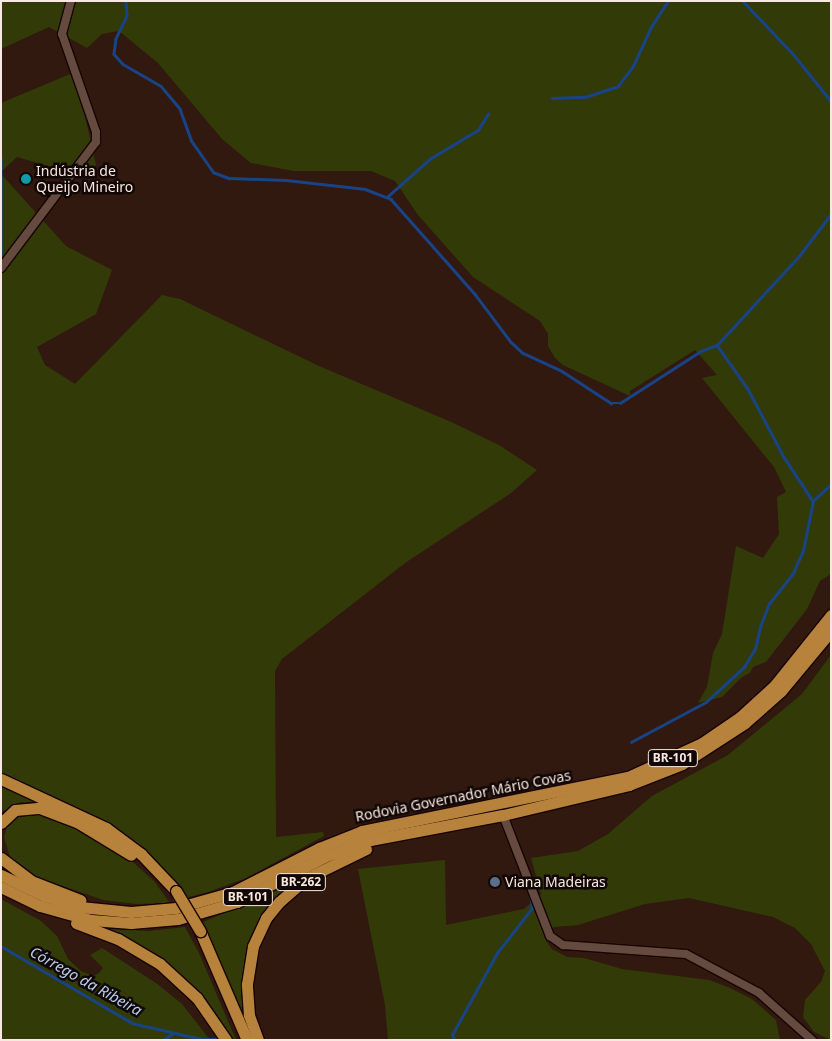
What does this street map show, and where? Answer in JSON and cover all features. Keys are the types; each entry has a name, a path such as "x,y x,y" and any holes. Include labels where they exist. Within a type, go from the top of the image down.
{"highway":[{"name":"Rodovia Governador Mário Covas","path":"1,875 32,891 74,905 118,912 155,911 191,905 233,892 319,848 362,831 610,782 662,764 702,743 746,712 785,673 831,615"},
{"name":"Rodovia Governador Mário Covas","path":"5,890 52,910 91,920 131,923 178,919 237,902 351,846 503,815 629,785 682,764 728,736 762,710 804,666 831,631"},
{"path":"1,779 106,828 141,854 173,894 197,933 247,1040"},
{"path":"1,823 15,810 40,808 78,822 122,849 146,868 173,894"},
{"name":"BR-262","path":"258,1040 247,1003 249,965 261,927 279,902 305,879 342,858 406,836 466,822"},
{"path":"1,858 31,881 73,898 118,908 155,911"},
{"path":"5,890 44,912 103,932 146,954 191,992 226,1040"},
{"path":"197,933 240,1040"}],"street":[{"path":"1,268 96,142 62,34 71,1"},
{"path":"503,815 550,936 564,945 686,954 759,993 812,1040"}],"green space":[{"path":"1,1 831,1 831,574 820,581 807,609 766,662 753,667 750,673 742,677 722,697 698,703 707,687 713,653 722,634 736,546 763,558 779,534 777,497 786,492 774,467 702,378 717,375 695,350 630,391 630,396 563,365 555,358 548,346 548,334 540,321 473,277 418,215 395,181 371,171 294,171 251,163 222,139 158,63 119,31 102,34 87,48 49,27 1,49"},
{"path":"75,72 96,165 83,176 17,157 1,172 1,103"},
{"path":"1,174 66,246 112,270 96,314 37,347 45,365 75,384 162,295 180,299 319,366 449,421 499,445 537,470 511,493 405,563 282,659 275,671 276,837 323,832 324,836 244,879 208,892 185,898 103,821 1,776"},
{"path":"831,655 831,1040 814,1032 803,1017 805,1000 821,982 825,971 811,944 795,928 773,917 689,898 645,904 578,925 554,927 547,933 546,941 552,949 567,957 584,958 622,969 709,980 730,988 752,999 776,1020 780,1040 388,1040 385,1005 358,869 445,860 446,925 524,909 541,894 531,858 578,851 608,834 652,796 728,755 802,694"},
{"path":"1,783 41,802 21,802 1,812"},
{"path":"40,813 67,822 126,856 154,881 170,903 136,904 103,900 31,875 11,860 4,837 7,827 18,816"},
{"path":"283,887 285,890 270,907 242,995 253,1040 201,923"},
{"path":"1,899 41,921 57,936 68,959 81,971 93,976 99,973 103,968 90,955 102,948 156,983 182,1004 210,1040 1,1040"},
{"path":"185,927 199,953 236,1040 230,1040 201,999 103,929 149,931"}],"waterway":[{"path":"126,1 127,16 116,39 114,54 123,64 161,86 180,109 191,140 213,172 229,178 286,180 365,189 391,199 475,294 511,342 523,353 562,371 611,403 620,403 701,351 717,345 799,256 831,214"},
{"path":"552,98 585,97 618,86 633,66 651,27 668,1"},
{"path":"743,1 794,55 831,101"},
{"path":"387,197 431,158 478,130 488,114"},
{"path":"1,156 1,254"},
{"path":"717,345 748,389 784,457 813,501"},
{"path":"631,742 706,702 744,667 755,649 760,627 769,604 793,573 803,551 813,501 831,484"},
{"path":"454,1040 452,1035 497,953 532,908 530,894"},
{"name":"Córrego da Ribeira","path":"1,946 132,1023 202,1039 221,1039"},
{"path":"163,1040 172,1034"}],"place":[{"name":"Indústria de Queijo Mineiro","path":"26,179"},
{"name":"Viana Madeiras","path":"495,882"}]}
